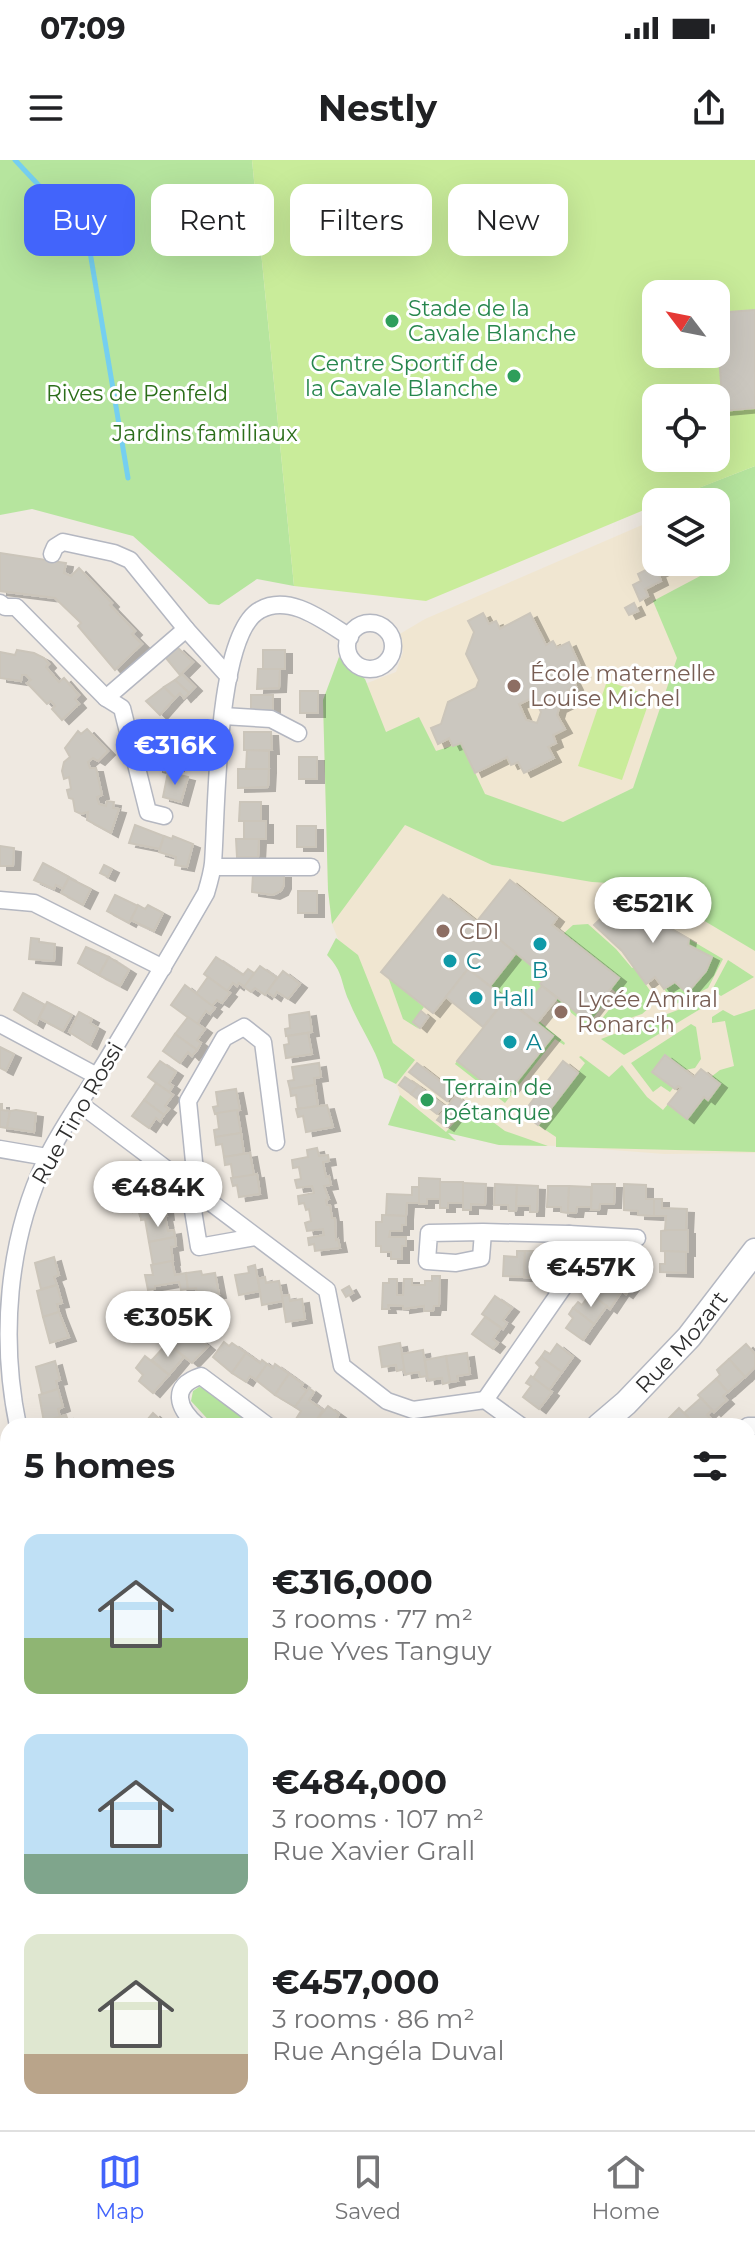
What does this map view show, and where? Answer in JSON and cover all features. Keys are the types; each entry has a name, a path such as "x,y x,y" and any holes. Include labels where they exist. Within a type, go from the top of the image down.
{"street":[{"path":"52,554 55,547 63,542 114,553 130,560 229,677"},
{"path":"0,603 5,607 16,607 106,698 122,708 148,812 164,816"},
{"name":"Rue Tino Rossi","path":"15,1418 9,1398 4,1337 7,1285 21,1219 47,1157 206,893 213,867 219,738 229,677 242,635 250,619 261,609 286,605 350,637"},
{"path":"106,698 186,629"},
{"path":"223,716 271,719 298,733"},
{"path":"213,867 311,867"},
{"path":"0,900 34,903 163,968"},
{"path":"0,1024 97,1076"},
{"path":"255,1237 199,1247 188,1101 224,1038 244,1027 263,1042 276,1142"},
{"path":"80,1104 327,1290 342,1366 387,1401 413,1410 485,1400 510,1418"},
{"path":"0,1149 47,1157"},
{"path":"483,1232 637,1238"},
{"path":"485,1400 578,1266 569,1234"},
{"name":"Rue Mozart","path":"608,1418 689,1337 755,1251"},
{"path":"191,1418 181,1407 180,1392 187,1381 201,1376 257,1418"}],"shaded area":[{"name":"Lycée Amiral Ronarc'h","path":"642,525 642,576 701,576 654,601 678,658 633,788 522,843 653,880 755,940 755,1153 664,1154 562,1146 499,1145 412,1124 332,924 328,890 323,700 396,672 403,652 398,635 425,619"}],"green space":[{"name":"Rives de Penfeld","path":"0,160 252,160 254,184 151,184 151,256 261,256 294,586 257,579 219,605 209,604 133,536 32,509 0,515"},
{"name":"Centre Sportif de la Cavale Blanche","path":"252,160 755,160 755,466 699,488 642,488 642,511 426,601 294,586 261,256 274,256 274,184 254,184"},
{"path":"755,466 755,951 644,885 592,882 492,865 405,825 332,924 328,890 323,700 339,657 365,679 386,732 419,717 436,751 461,743 485,794 563,822 633,788 677,658 653,601 700,576 730,576 730,488 698,488"},
{"path":"607,681 651,696 622,780 578,766"},
{"path":"588,924 634,967 657,1001 642,1014 592,1031 620,996 611,988 619,978 563,934 573,925"},
{"path":"336,938 358,955 393,1043 415,1060 396,1084 384,1078 339,972 327,955"},
{"path":"689,939 723,959 708,988 676,1004 664,989 675,982 687,993 706,971 712,957 688,945"},
{"path":"516,953 545,977 540,983 542,986 522,1011 490,986"},
{"path":"728,960 754,977 721,996 712,990"},
{"path":"388,977 424,1007 413,1022 419,1029 403,1019"},
{"path":"604,997 607,1000 587,1026 556,1000 586,1020"},
{"path":"707,999 712,1002 624,1055 601,1039"},
{"path":"755,1009 755,1152 556,1147 556,1137 538,1125 585,1063 581,1056 609,1077 622,1065 647,1097 663,1110 668,1104 687,1119 704,1097 708,1100 720,1084 711,1077 720,1070 734,1066 725,1021 712,1023 712,1017 723,1010 734,1016"},
{"path":"539,1021 565,1043 555,1039 505,1103 455,1064 457,1061 489,1086 495,1080 509,1091 553,1036 537,1023"},
{"path":"691,1024 696,1027 701,1059 695,1068 685,1070 665,1055 652,1072 673,1088 670,1092 661,1086 653,1092 631,1063"},
{"path":"400,1095 446,1132 470,1105 505,1131 548,1146 499,1145 448,1133 456,1141 388,1125"},
{"path":"199,1387 205,1388 247,1418 207,1418 191,1401 193,1391"}],"building":[{"path":"755,310 755,408 730,410 730,384 721,384 720,368 730,368 730,312"},
{"path":"0,553 66,563 64,573 71,576 79,568 112,603 110,605 135,631 132,634 142,644 115,670 78,626 81,623 55,598 0,591"},
{"path":"638,574 659,576 661,581 645,589 648,596 640,601 633,585 641,581"},
{"path":"634,603 638,611 629,615 625,608"},
{"path":"483,613 489,624 496,621 500,629 530,613 546,645 553,641 557,648 569,642 583,673 572,678 576,686 568,690 573,701 559,708 557,715 565,729 553,735 556,743 548,747 554,758 524,773 518,762 511,765 507,757 475,773 461,743 453,746 449,738 438,744 431,728 441,724 448,702 476,688 479,680 466,654 474,632 468,621","holes":["534,697 541,712 537,723 526,720 519,704"]},
{"path":"177,647 193,662 180,675 166,658"},
{"path":"17,650 44,658 49,664 46,667 59,682 64,678 79,695 75,699 79,704 62,720 52,709 55,706 51,701 47,704 27,683 31,680 26,675 22,675 21,681 0,678 0,652 15,655"},
{"path":"263,650 285,650 285,669 263,669"},
{"path":"258,669 280,669 279,688 257,689"},
{"path":"182,674 195,687 189,693 175,680"},
{"path":"175,680 189,693 184,698 180,693 175,698 164,687"},
{"path":"164,687 175,698 160,715 146,701"},
{"path":"300,691 318,691 318,713 300,713"},
{"path":"251,695 273,695 273,715 251,714"},
{"path":"164,724 185,730 181,744 177,743 176,746 161,742"},
{"path":"87,729 108,751 98,761 93,758 88,762 90,768 96,768 102,795 97,797 99,804 106,806 107,801 114,802 113,808 119,809 111,833 87,820 88,812 81,814 75,811 73,799 69,798 67,790 71,789 69,777 64,779 62,771 64,762 70,757 65,748 78,731 81,734"},
{"path":"244,732 271,732 272,750 244,750"},
{"path":"161,742 176,746 175,750 181,752 177,767 173,766 170,772 156,768"},
{"path":"247,750 269,751 269,769 246,769"},
{"path":"299,757 317,757 317,779 299,779"},
{"path":"238,769 269,769 268,787 238,788"},
{"path":"168,772 188,777 181,802 163,797"},
{"path":"240,802 261,802 261,821 239,821"},
{"path":"244,821 266,821 266,839 244,839"},
{"path":"135,825 164,836 160,849 129,843"},
{"path":"297,826 316,826 316,847 297,847"},
{"path":"164,836 193,844 187,867 175,865 176,857 159,852"},
{"path":"236,839 259,839 258,857 237,857"},
{"path":"0,846 14,848 13,866 0,866"},
{"path":"43,863 69,877 63,889 56,885 54,889 34,880"},
{"path":"104,865 112,869 108,877 100,873"},
{"path":"253,874 284,874 284,885 281,891 273,895 252,892"},
{"path":"69,878 91,889 83,905 61,893"},
{"name":"B","path":"510,880 557,918 552,925 619,978 586,1020 540,984 545,977 477,921"},
{"path":"298,891 317,891 317,913 298,913"},
{"path":"638,894 666,918 661,923 689,939 688,945 712,957 706,971 687,993 675,982 664,989 655,977 646,984 622,951 594,925 616,904 620,908"},
{"path":"115,895 138,906 129,923 107,911"},
{"name":"C","path":"443,895 516,953 490,986 468,969 433,1013 381,972"},
{"path":"138,905 145,909 148,905 163,913 154,931 131,920"},
{"path":"31,938 55,944 54,961 29,959"},
{"path":"86,947 109,957 99,975 78,963"},
{"path":"109,957 129,970 120,986 99,975"},
{"path":"216,957 243,975 248,969 254,973 245,987 233,983 227,991 204,974"},
{"path":"260,966 277,978 265,995 255,988 251,992 244,987"},
{"name":"Hall","path":"468,969 506,999 483,1027 446,997"},
{"path":"283,971 300,984 288,999 277,992 274,997 267,992"},
{"path":"208,977 230,993 222,1003 217,1000 212,1006 196,994"},
{"path":"185,985 215,1008 210,1014 206,1011 197,1024 171,1005"},
{"path":"542,986 557,998 537,1023 522,1011"},
{"path":"23,993 45,1005 36,1024 14,1010"},
{"name":"A","path":"506,999 553,1036 509,1091 495,1080 490,1087 457,1061"},
{"path":"47,1002 72,1015 63,1031 39,1018"},
{"path":"421,1011 428,1017 420,1028 413,1022"},
{"path":"79,1012 92,1019 90,1023 98,1028 90,1045 69,1032"},
{"path":"309,1012 312,1032 286,1036 285,1029 290,1028 289,1015"},
{"path":"188,1017 205,1029 197,1040 201,1043 197,1050 175,1034"},
{"path":"308,1033 312,1054 286,1058 284,1045 289,1044 288,1036"},
{"path":"175,1034 197,1050 192,1056 188,1052 180,1063 163,1051"},
{"path":"0,1047 14,1054 6,1071 0,1068"},
{"path":"665,1055 694,1077 701,1069 720,1084 708,1100 704,1097 687,1119 668,1104 681,1088 678,1086 675,1089 652,1072"},
{"path":"160,1061 176,1072 169,1083 173,1086 169,1092 148,1077"},
{"path":"563,1061 578,1073 538,1125 523,1113"},
{"path":"319,1063 321,1077 314,1078 315,1085 290,1089 288,1081 294,1080 292,1067"},
{"path":"417,1063 454,1092 447,1101 409,1072"},
{"path":"405,1077 418,1086 411,1094 399,1085"},
{"path":"156,1083 173,1095 165,1106 169,1109 164,1115 144,1100"},
{"path":"315,1085 318,1106 298,1109 296,1095 291,1096 290,1089"},
{"name":"Terrain de pétanque","path":"418,1086 444,1106 437,1114 411,1094"},
{"path":"236,1089 240,1110 215,1114 213,1107 218,1106 216,1092"},
{"path":"456,1096 465,1103 447,1127 437,1120"},
{"path":"144,1100 164,1115 160,1121 156,1118 149,1128 132,1116"},
{"path":"0,1104 2,1110 10,1111 7,1128 0,1127"},
{"path":"327,1105 333,1127 306,1132 303,1116 298,1117 296,1109"},
{"path":"237,1110 241,1133 215,1137 214,1130 219,1129 217,1113"},
{"path":"10,1111 36,1113 34,1132 7,1128"},
{"path":"241,1133 244,1154 224,1157 222,1144 216,1145 215,1137"},
{"path":"317,1148 319,1156 328,1155 329,1161 323,1162 331,1185 324,1186 329,1199 326,1200 327,1205 330,1205 332,1218 335,1218 336,1240 340,1248 315,1251 314,1244 309,1245 308,1238 324,1235 323,1229 307,1231 305,1223 311,1221 309,1209 306,1210 304,1203 299,1204 298,1196 314,1193 312,1186 297,1188 295,1180 301,1179 299,1167 293,1168 292,1160 308,1157 307,1150"},
{"path":"250,1153 254,1175 233,1178 231,1164 225,1165 224,1157"},
{"path":"257,1174 260,1194 239,1197 237,1185 233,1186 231,1178"},
{"path":"419,1178 440,1179 440,1199 427,1199 427,1204 419,1204"},
{"path":"440,1182 463,1182 463,1203 448,1203 448,1208 440,1208"},
{"path":"463,1183 486,1184 485,1205 471,1204 471,1210 463,1210"},
{"path":"495,1184 517,1185 516,1211 509,1211 508,1205 494,1205"},
{"path":"592,1184 615,1184 614,1204 600,1204 599,1210 591,1210"},
{"path":"624,1184 646,1185 646,1199 654,1199 654,1216 624,1210"},
{"path":"517,1185 538,1186 537,1212 530,1212 530,1206 516,1206"},
{"path":"548,1186 569,1186 568,1213 561,1212 561,1207 547,1207"},
{"path":"569,1186 591,1187 591,1207 577,1207 576,1213 568,1213"},
{"path":"412,1187 419,1187 419,1203 407,1203 406,1216 386,1215 387,1194 412,1195"},
{"path":"156,1196 158,1209 166,1208 167,1216 141,1220 140,1211 133,1212 131,1200"},
{"path":"654,1199 662,1199 662,1208 687,1209 686,1230 665,1230 666,1216 654,1216"},
{"path":"382,1215 406,1216 402,1231 390,1231 389,1237 406,1237 402,1259 391,1259 391,1252 381,1252 381,1246 376,1246 376,1222 382,1222"},
{"path":"165,1216 168,1231 174,1230 175,1237 149,1242 145,1219"},
{"path":"688,1230 688,1252 661,1251 661,1231"},
{"path":"175,1237 176,1246 171,1247 173,1261 153,1265 149,1242"},
{"path":"517,1251 525,1251 524,1277 503,1276 504,1256 517,1257"},
{"path":"525,1251 533,1251 533,1257 545,1257 544,1278 524,1277"},
{"path":"665,1251 686,1252 686,1273 660,1272 660,1264 665,1264"},
{"path":"54,1257 59,1275 54,1277 57,1285 41,1289 35,1263"},
{"path":"172,1261 175,1275 186,1273 188,1289 181,1290 179,1282 148,1290 145,1275 153,1275 151,1265"},
{"path":"255,1265 260,1291 239,1295 235,1275 249,1273 248,1267"},
{"path":"622,1265 639,1277 626,1294 605,1279 610,1273 614,1276"},
{"path":"201,1271 202,1275 215,1273 219,1294 198,1297 196,1288 188,1289 186,1273"},
{"path":"432,1276 440,1276 439,1306 434,1306 433,1311 424,1311 424,1306 403,1309 403,1306 388,1305 389,1309 382,1309 383,1283 389,1283 389,1279 397,1279 397,1295 403,1295 404,1279 412,1279 412,1285 425,1285 425,1281 432,1281"},
{"path":"265,1277 266,1283 279,1281 283,1301 262,1305 258,1279"},
{"path":"606,1280 622,1291 610,1309 589,1293 593,1287 598,1291"},
{"path":"57,1285 62,1303 57,1304 59,1312 43,1317 37,1291"},
{"path":"349,1286 353,1293 346,1297 342,1290"},
{"path":"590,1294 607,1306 594,1324 573,1308 578,1302 582,1305"},
{"path":"289,1295 290,1301 302,1299 305,1319 286,1322 282,1296"},
{"path":"495,1296 512,1308 503,1320 507,1323 503,1329 482,1314"},
{"path":"573,1308 594,1324 583,1340 566,1328 573,1318 569,1314"},
{"path":"59,1312 69,1337 50,1343 43,1317"},
{"path":"485,1317 501,1328 493,1339 498,1343 493,1349 472,1334"},
{"path":"184,1327 208,1346 192,1363 170,1345"},
{"path":"224,1342 229,1346 232,1343 246,1353 232,1373 213,1357"},
{"path":"400,1343 405,1369 397,1371 396,1365 382,1367 379,1347"},
{"path":"557,1344 573,1357 562,1372 541,1357 545,1351 550,1354"},
{"path":"746,1344 755,1354 755,1367 745,1377 729,1359"},
{"path":"170,1345 184,1357 169,1375 152,1360"},
{"path":"423,1350 427,1376 420,1377 419,1372 405,1374 402,1354"},
{"path":"246,1353 267,1364 256,1380 250,1376 246,1382 232,1373"},
{"path":"467,1353 470,1374 457,1376 458,1381 450,1382 446,1356"},
{"path":"145,1356 169,1375 153,1393 139,1381 143,1375 136,1368"},
{"path":"446,1356 450,1382 443,1384 442,1378 428,1380 425,1360"},
{"path":"541,1357 562,1372 549,1390 533,1378 540,1367 536,1363"},
{"path":"729,1359 745,1377 728,1392 716,1379 720,1375 717,1370"},
{"path":"55,1361 60,1380 56,1381 58,1389 42,1394 36,1367"},
{"path":"267,1364 273,1368 275,1364 289,1374 275,1395 256,1380"},
{"path":"289,1374 307,1391 295,1407 275,1395"},
{"path":"531,1376 552,1392 539,1409 523,1397 531,1386 526,1383"},
{"path":"716,1379 728,1392 723,1396 727,1400 714,1412 698,1395"},
{"path":"309,1388 314,1392 309,1400 323,1410 318,1418 297,1418 301,1411 295,1407"},
{"path":"58,1389 63,1407 58,1409 60,1417 43,1418 39,1395"},
{"path":"701,1398 712,1410 707,1415 710,1418 689,1418 684,1413"},
{"path":"328,1406 339,1414 337,1418 318,1418"},
{"path":"679,1408 688,1418 669,1418"}],"waterway":[{"path":"15,160 45,192 90,252 128,478"}],"place":[{"name":"Stade de la Cavale Blanche","path":"392,321"},
{"name":"Centre Sportif de la Cavale Blanche","path":"514,376"},
{"name":"École maternelle Louise Michel","path":"514,686"},
{"name":"CDI","path":"443,931"},
{"name":"B","path":"540,944"},
{"name":"C","path":"450,961"},
{"name":"Hall","path":"476,998"},
{"name":"Lycée Amiral Ronarc'h","path":"561,1012"},
{"name":"A","path":"510,1042"},
{"name":"Terrain de pétanque","path":"427,1100"}],"park label":[{"name":"Jardins familiaux","path":"205,433"}]}
